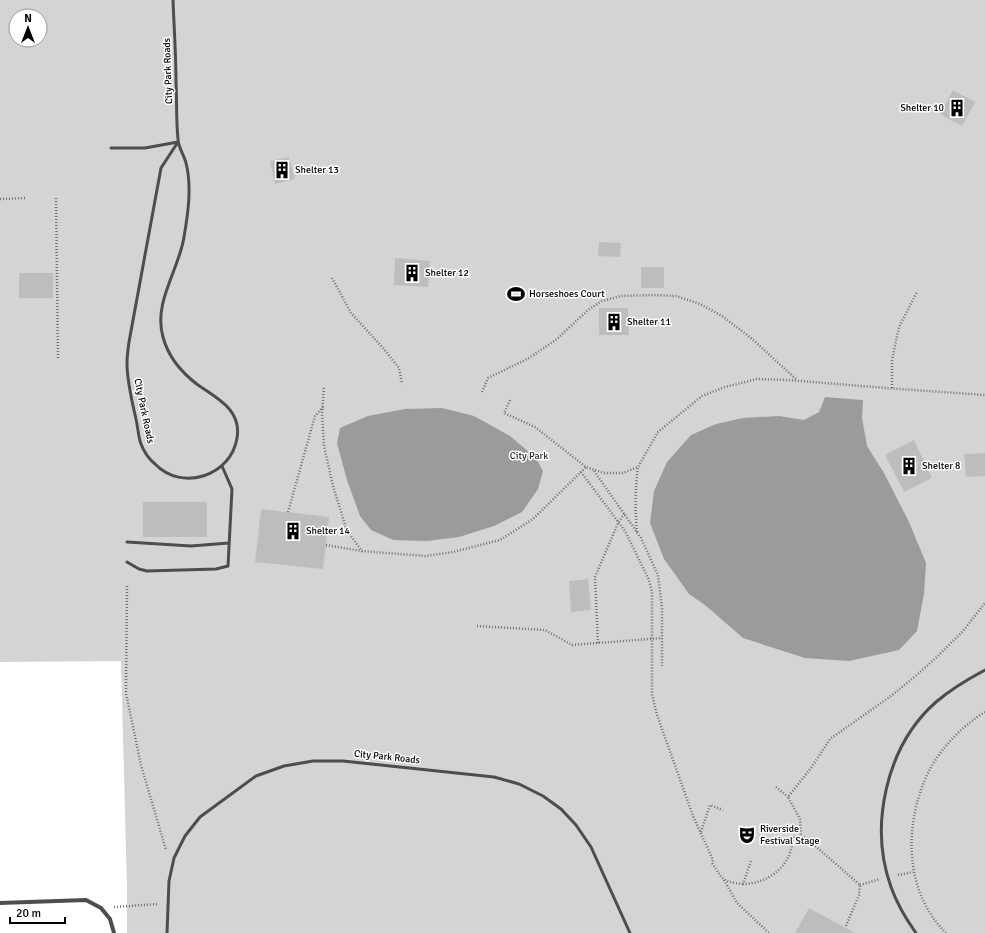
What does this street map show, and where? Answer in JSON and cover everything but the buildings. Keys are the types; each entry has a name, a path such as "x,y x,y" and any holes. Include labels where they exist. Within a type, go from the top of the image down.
{"street":[{"path":"0,902 86,900 101,908 110,919 114,933"}],"lane":[{"name":"City Park Roads","path":"173,0 178,142 186,162 189,184 188,210 184,239 163,301 160,318 162,336 169,353 180,368 197,384 218,397 231,410 237,424 238,436 234,450 227,463 214,472 202,477 186,479 172,476 158,468 149,458 141,444 129,385 127,363 129,342 161,168 178,142"},
{"path":"111,148 145,148 178,142"},
{"path":"127,562 139,569 147,571 216,569 228,566 232,489 222,466"},
{"path":"127,542 191,546 229,543"},
{"path":"916,933 904,915 891,887 884,858 882,834 883,803 890,774 900,751 916,725 936,702 963,682 985,670"},
{"name":"City Park Roads","path":"167,933 169,881 174,858 185,836 204,812 256,776 284,766 313,761 343,761 494,776 519,784 543,796 560,809 576,825 591,847 630,933"}],"path":[{"path":"0,199 28,198"},
{"path":"56,198 58,360"},
{"path":"332,278 351,313 384,348 399,368 402,384"},
{"path":"892,388 892,360 899,327 918,292"},
{"path":"482,392 488,378 529,358 551,343 588,310 602,301 621,296 676,296 700,304 722,316 750,338 797,380"},
{"path":"637,532 634,510 638,467 658,432 702,396 725,387 757,379 797,380 985,395"},
{"path":"324,388 324,446 333,486 347,530 362,551"},
{"path":"510,400 504,413 535,427 586,467 604,473 623,473 638,467"},
{"path":"288,512 315,416 323,407"},
{"path":"326,545 362,551 425,556 453,552 500,540 533,519 586,467"},
{"path":"594,470 637,532 658,575 662,608 662,666"},
{"path":"581,472 625,531 649,580 652,592 652,694 678,774 693,816 713,860 712,863 737,903 769,933"},
{"path":"598,643 595,577 618,522 625,513"},
{"path":"127,586 126,693 141,766 172,868"},
{"path":"788,797 811,768 830,739 891,696 924,668 963,631 985,602"},
{"path":"477,626 545,630 572,645 662,638"},
{"path":"946,933 938,925 927,908 918,889 913,872 910,841 913,819 924,781 947,745 974,718 985,712"},
{"path":"776,787 788,797 800,819 802,837"},
{"path":"701,833 710,806 723,810"},
{"path":"724,880 728,882 752,884 767,879 780,868 790,853 792,837 805,836 860,885"},
{"path":"743,884 751,861"},
{"path":"860,885 913,872"},
{"path":"846,926 859,895 860,885"},
{"path":"101,908 168,904"}],"green space":[{"name":"City Park","path":"0,0 985,0 985,933 127,933 121,661 0,662"}],"shaded area":[{"path":"825,397 863,400 862,418 867,446 884,473 909,522 926,563 924,594 917,631 899,650 849,661 805,658 743,638 705,605 689,594 664,559 650,523 654,491 667,462 691,435 716,424 743,418 779,416 804,420 819,412"},
{"path":"442,408 474,416 510,436 536,458 543,471 538,489 522,512 494,526 459,537 427,541 393,540 371,530 360,516 347,480 337,443 340,428 368,416 405,409"}],"place":[{"name":"Shelter 10","path":"957,108"},
{"name":"Shelter 13","path":"282,170"},
{"name":"Shelter 12","path":"412,273"},
{"name":"Horseshoes Court","path":"516,294"},
{"name":"Shelter 11","path":"614,322"},
{"name":"Shelter 8","path":"909,466"},
{"name":"Shelter 14","path":"293,531"},
{"name":"Riverside Festival Stage","path":"747,835"}]}
